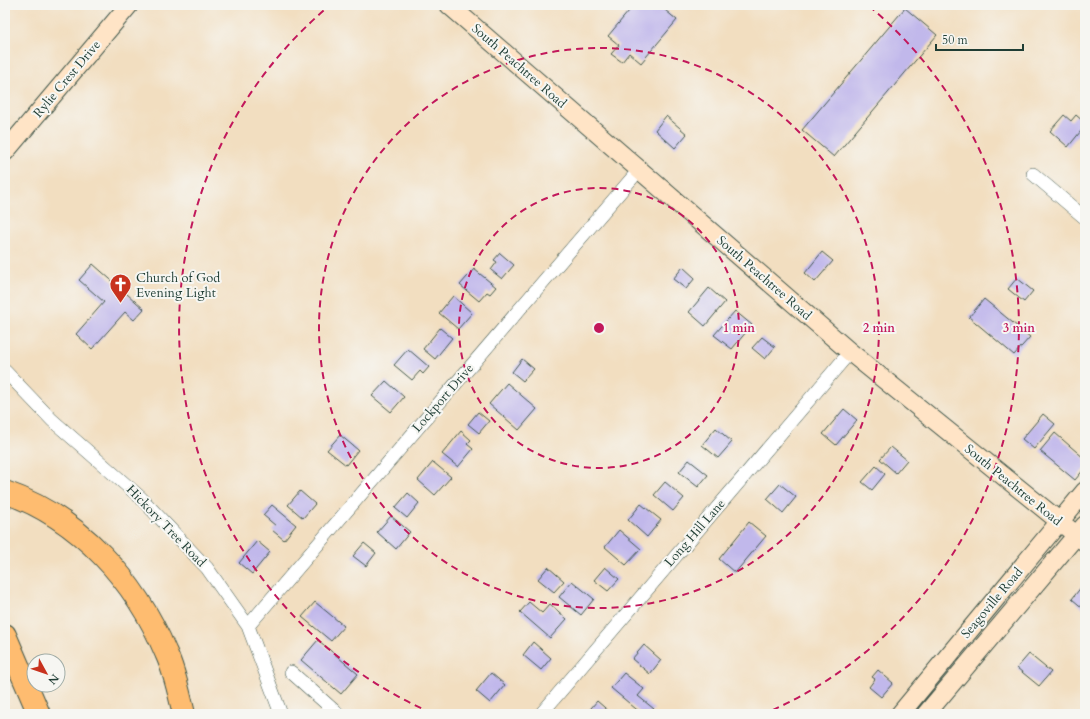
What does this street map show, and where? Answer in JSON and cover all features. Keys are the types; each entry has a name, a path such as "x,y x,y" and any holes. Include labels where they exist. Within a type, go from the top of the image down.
{"highway":[{"path":"5,492 49,513 81,535 108,561 132,590 151,620 167,654 184,714"},
{"path":"5,635 39,714"}],"main road":[{"name":"Rylie Crest Drive","path":"5,152 129,5"},
{"name":"South Peachtree Road","path":"449,5 850,352 1058,522 1082,534"},
{"name":"Seagoville Road","path":"900,714 1085,491"},
{"name":"Seagoville Road","path":"928,712 1082,534"},
{"path":"914,697 928,712"}],"street":[{"name":"Lockport Drive","path":"248,626 639,170"},
{"path":"1033,174 1085,218"},
{"name":"Long Hill Lane","path":"540,714 850,352"},
{"name":"Hickory Tree Road","path":"5,371 52,420 141,498 207,568 248,626 282,714"},
{"path":"291,672 333,713"}],"building":[{"path":"634,5 659,5 677,20 641,63 629,53 622,62 611,54 619,45 608,36"},
{"path":"905,8 937,35 834,157 802,130"},
{"path":"1064,115 1071,121 1076,115 1085,123 1085,126 1068,147 1050,131"},
{"path":"666,116 687,134 675,148 655,130"},
{"path":"822,252 833,261 815,282 805,273"},
{"path":"500,253 514,265 502,279 491,270 497,262 494,260"},
{"name":"Church of God Evening Light","path":"93,264 144,309 134,320 125,312 92,349 76,334 104,302 79,280"},
{"path":"683,267 695,278 686,289 673,279"},
{"path":"474,269 496,287 490,294 487,292 479,301 460,285"},
{"path":"1017,278 1033,291 1024,302 1008,289"},
{"path":"709,288 725,302 705,326 689,312"},
{"path":"453,296 472,313 458,329 439,313"},
{"path":"984,299 1030,337 1014,355 969,317"},
{"path":"735,311 752,325 732,349 714,335"},
{"path":"440,328 452,338 435,359 423,349"},
{"path":"762,337 775,347 765,359 752,348"},
{"path":"408,349 429,367 423,374 420,371 412,380 394,365"},
{"path":"522,359 534,369 523,381 512,372"},
{"path":"386,381 404,397 391,412 372,396"},
{"path":"507,383 537,409 519,430 489,404"},
{"path":"844,409 857,420 836,445 823,434"},
{"path":"478,412 489,421 479,433 468,424"},
{"path":"1043,414 1055,424 1034,449 1022,439"},
{"path":"716,428 732,442 718,458 702,445"},
{"path":"461,431 471,440 467,444 473,449 458,467 442,454"},
{"path":"1055,433 1085,459 1085,468 1075,480 1040,451"},
{"path":"340,435 358,450 346,465 327,450"},
{"path":"891,447 907,460 896,473 880,459"},
{"path":"689,460 708,475 698,487 679,472"},
{"path":"433,462 451,477 435,495 418,480"},
{"path":"876,466 885,474 872,490 862,482"},
{"path":"665,482 684,498 673,511 654,495"},
{"path":"780,484 796,497 783,513 767,499"},
{"path":"300,491 315,504 303,518 288,505"},
{"path":"408,493 419,503 407,518 395,508"},
{"path":"641,504 661,520 647,537 628,520"},
{"path":"272,505 296,525 284,540 272,530 276,526 263,515"},
{"path":"391,516 410,532 396,549 377,532"},
{"path":"749,522 766,536 735,573 719,559"},
{"path":"619,530 641,549 626,565 605,547"},
{"path":"257,541 270,552 252,574 239,563"},
{"path":"364,543 376,553 366,566 353,556"},
{"path":"548,567 564,581 554,592 538,579"},
{"path":"605,567 619,579 608,591 594,580"},
{"path":"572,581 594,599 581,615 559,597"},
{"path":"1085,582 1085,610 1072,599"},
{"path":"315,602 344,626 331,641 302,617"},
{"path":"529,602 542,613 550,604 567,619 550,638 520,612"},
{"path":"318,640 358,674 341,694 301,660"},
{"path":"533,642 551,658 541,670 523,655"},
{"path":"644,645 661,660 650,674 632,659"},
{"path":"1029,654 1051,672 1039,686 1017,668"},
{"path":"878,670 893,683 881,697 869,687 875,679 872,677"},
{"path":"491,673 505,685 490,703 476,691"},
{"path":"624,673 644,689 638,696 654,709 649,714 642,714 611,688"},
{"path":"597,701 612,714 586,714"}],"place":[{"name":"Church of God Evening Light","path":"120,304"}]}
